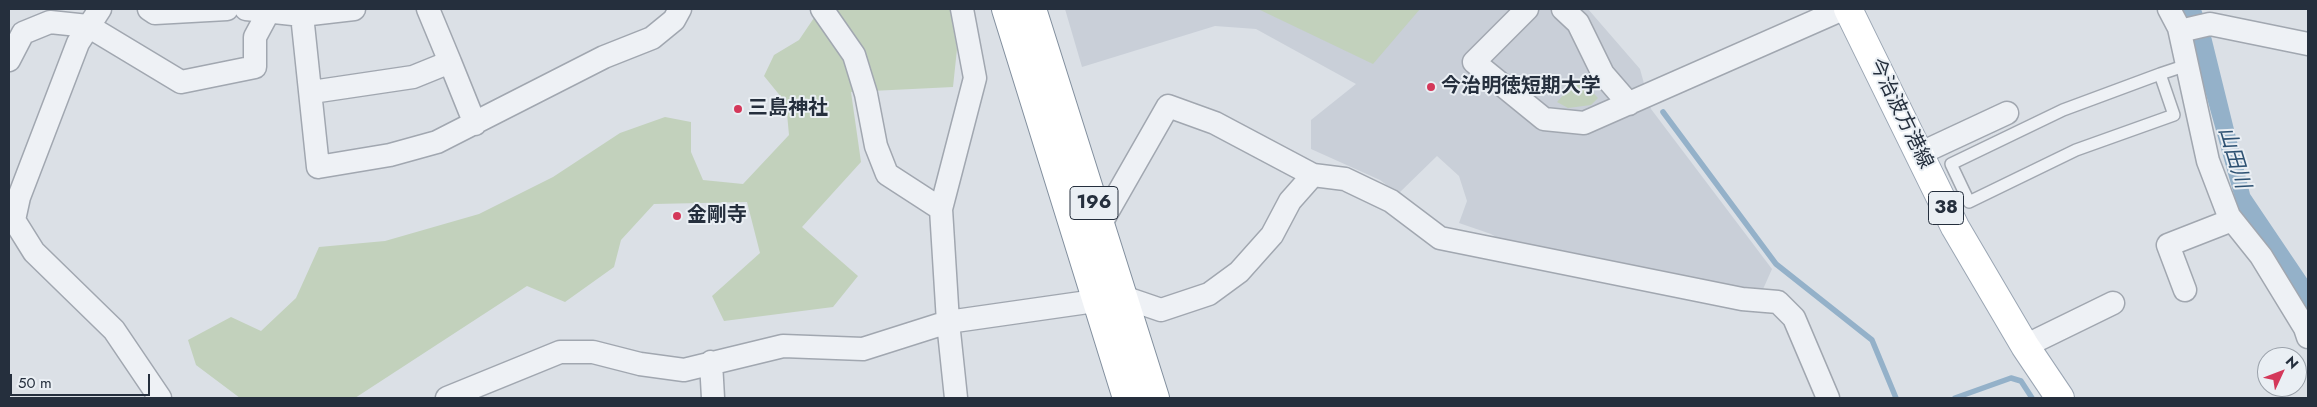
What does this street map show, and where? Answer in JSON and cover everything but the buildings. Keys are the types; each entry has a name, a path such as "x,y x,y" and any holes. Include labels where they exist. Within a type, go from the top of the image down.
{"main road":[{"name":"196","path":"1006,9 1126,398"},
{"name":"196","path":"1032,9 1155,398"},
{"name":"今治波方港線","path":"1848,9 1919,154 1959,207 2025,346 2060,398"}],"street":[{"path":"149,9 155,13 226,9"},
{"path":"246,9 302,15 354,9"},
{"path":"428,9 475,124"},
{"path":"302,15 312,92 318,167 390,155 437,142 604,57 652,38 674,20 680,9"},
{"path":"822,9 854,55 866,94 876,146 887,174 940,209"},
{"path":"956,398 948,322 940,209 975,78 962,9"},
{"path":"1527,9 1474,62 1544,119 1584,123 1843,9"},
{"path":"1563,9 1578,23 1603,74 1629,104"},
{"path":"2169,9 2180,31 2208,161 2232,220 2261,256 2305,328 2308,337"},
{"path":"9,60 23,33 50,22 94,17 181,82 255,67 255,37 269,11"},
{"path":"94,17 78,44 19,197 14,220 34,252 114,330 160,398"},
{"path":"2180,31 2210,24 2308,44"},
{"path":"312,92 413,77 450,62"},
{"path":"1100,225 1168,106 1215,123 1313,175 1345,179 1392,200 1440,238 1742,299 1778,302 1794,318 1828,398"},
{"path":"1919,154 2006,113"},
{"path":"446,398 560,352 593,352 640,364 684,370 783,346 863,349 948,322 1124,297 1161,310 1209,294 1239,272 1272,235 1290,201 1313,175"},
{"path":"2186,290 2168,245 2232,220"},
{"path":"2025,346 2113,303"},
{"path":"711,362 713,398"}],"lane":[{"path":"2160,74 2174,115 2076,150 1959,207 1951,164 2063,110 2160,74 2187,65"}],"shaded area":[{"path":"1065,9 1588,9 1640,69 1651,109 1772,269 1760,296 1507,244 1491,234 1459,223 1467,201 1459,176 1437,156 1398,194 1380,180 1311,149 1311,120 1356,84 1256,29 1215,26 1082,67"}],"green space":[{"path":"820,9 950,9 957,49 953,87 851,92 861,162 802,227 858,276 833,307 724,321 712,296 760,253 747,202 654,204 621,240 614,267 565,302 527,286 355,398 240,398 196,365 188,340 231,317 261,331 296,298 319,247 385,241 479,214 553,177 620,133 665,117 691,122 691,152 703,180 743,184 789,135 786,103 764,76 774,55 799,40"},
{"path":"1258,9 1420,9 1373,64"},
{"path":"1579,78 1598,98 1591,105 1568,108 1557,102"}],"water":[{"name":"山田川","path":"2177,9 2201,9 2211,36 2250,194 2308,280 2308,320 2239,213 2198,66"}],"waterway":[{"path":"1663,112 1776,264 1872,340 1896,398"},
{"path":"1955,398 2011,378 2021,381 2032,398"}],"place":[{"name":"今治明徳短期大学","path":"1431,87"},
{"name":"三島神社","path":"738,109"},
{"name":"金剛寺","path":"677,216"}]}
